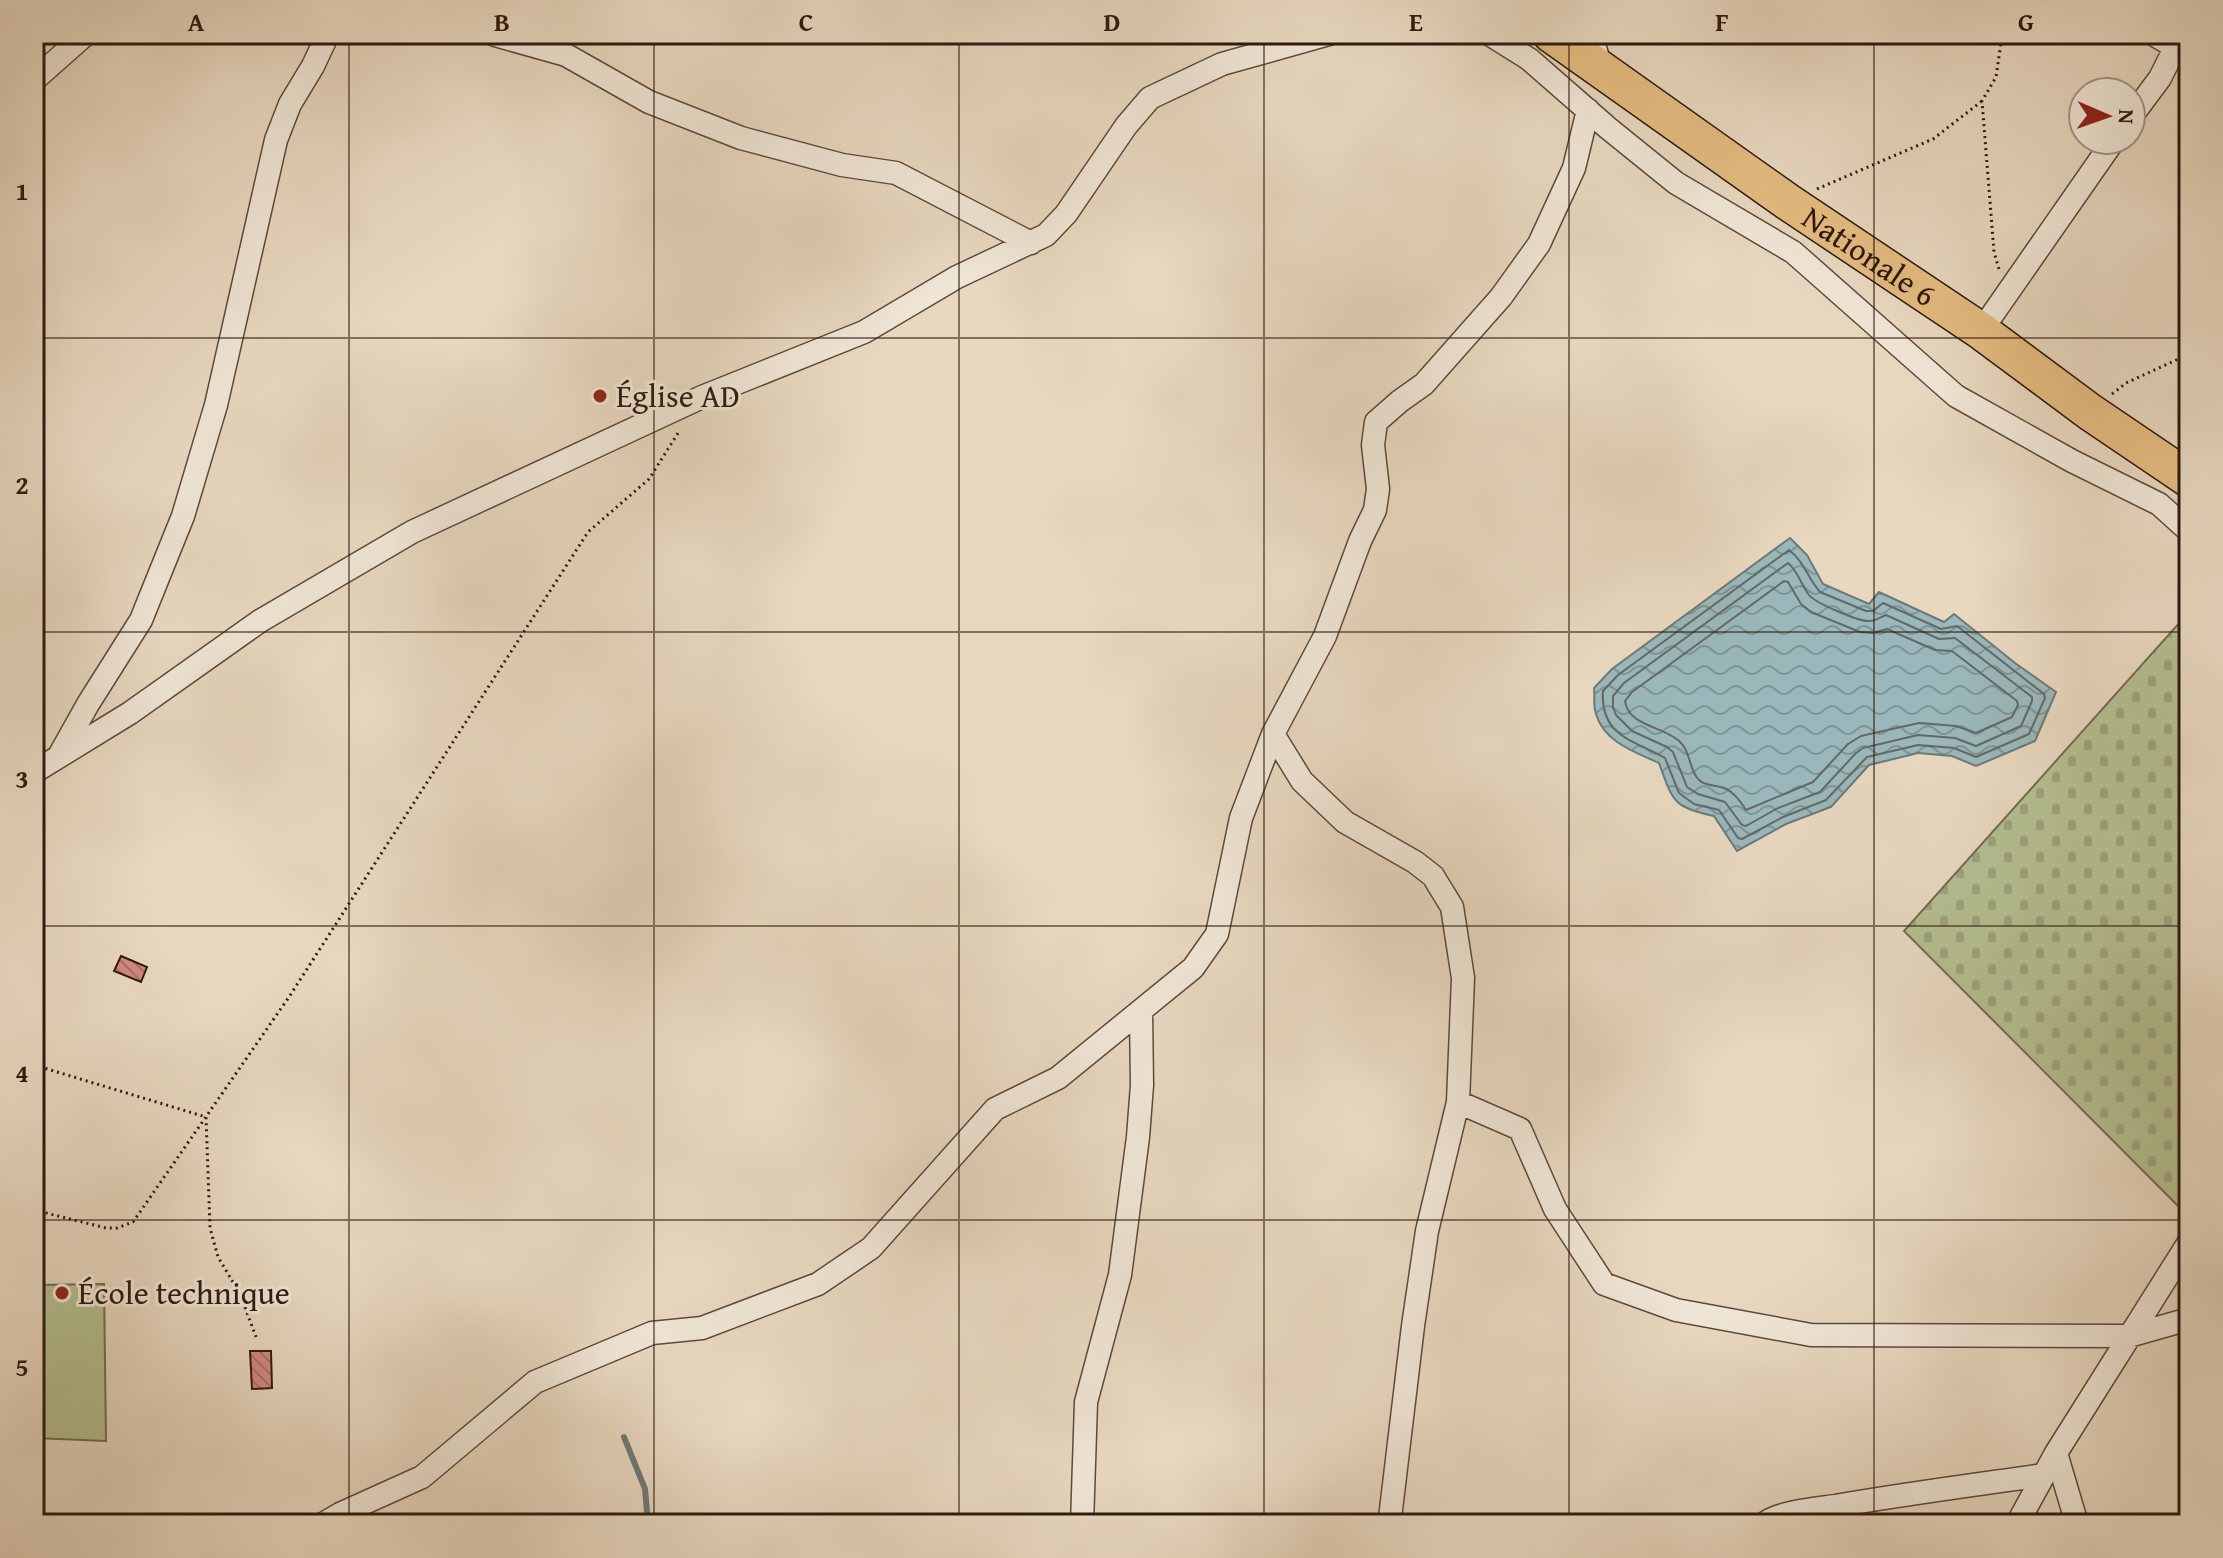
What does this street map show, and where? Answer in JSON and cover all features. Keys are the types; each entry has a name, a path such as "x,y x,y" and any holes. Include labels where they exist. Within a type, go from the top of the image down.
{"main road":[{"name":"Nationale 6","path":"1551,34 2189,479"}],"street":[{"path":"34,80 86,34"},
{"path":"57,758 141,620 183,516 216,405 276,140 290,104 328,34"},
{"path":"34,772 130,713 260,621 412,532 702,397 864,332 957,277 1046,235 1066,214 1126,126 1150,98 1222,64 1329,34"},
{"path":"1489,34 1529,59 1676,183 1793,252 1956,396 2072,461 2159,504 2189,531"},
{"path":"1591,34 1601,68"},
{"path":"2147,95 2160,78 2179,40 2153,34"},
{"path":"495,35 566,55 649,102 741,138 842,165 896,173 1031,243"},
{"path":"323,1524 422,1477 535,1382 652,1333 702,1328 818,1284 871,1248 995,1109 1058,1078 1193,968 1217,934 1241,818 1273,734 1325,636 1360,541 1375,510 1378,489 1373,445 1376,422 1424,384 1501,297 1539,244 1574,168 1588,110"},
{"path":"1981,331 2102,156"},
{"path":"1273,734 1302,781 1345,822 1415,862 1433,876 1452,907 1463,978 1458,1102 1427,1231 1387,1524"},
{"path":"1082,1524 1086,1402 1120,1275 1138,1137 1142,1085 1141,1011"},
{"path":"1458,1102 1520,1129 1555,1209 1604,1284 1676,1310 1811,1335 2129,1336 2189,1319"},
{"path":"2017,1524 2056,1453 2189,1242"},
{"path":"2056,1453 2077,1524"},
{"path":"1764,1524 1770,1519 1826,1508 2043,1475"}],"path":[{"path":"1788,202 1933,139 1982,101 1996,77 2001,43 1999,34"},
{"path":"1982,101 1994,252 1996,264 2011,289"},
{"path":"2090,412 2126,383 2183,357 2189,350"},
{"path":"34,1210 106,1228 133,1222 289,997 588,532 649,479 702,397"},
{"path":"34,1065 206,1117"},
{"path":"206,1117 210,1228 218,1257 240,1294 256,1337"}],"green space":[{"path":"2189,612 2189,1217 1904,931"},
{"path":"104,1284 106,1441 34,1438 34,1285"}],"water":[{"path":"1790,538 1807,555 1823,584 1869,604 1879,592 1944,622 1954,614 2056,692 2035,741 1976,766 1952,756 1918,753 1869,765 1831,807 1786,824 1737,851 1714,816 1690,809 1676,800 1659,763 1622,745 1606,732 1595,711 1594,688 1612,669"}],"building":[{"path":"121,956 147,967 141,982 114,971"},
{"path":"250,1351 271,1351 272,1388 252,1389"}],"waterway":[{"path":"624,1437 645,1489 648,1524"}],"place":[{"name":"Église AD","path":"600,396"},
{"name":"École technique","path":"62,1293"}]}
